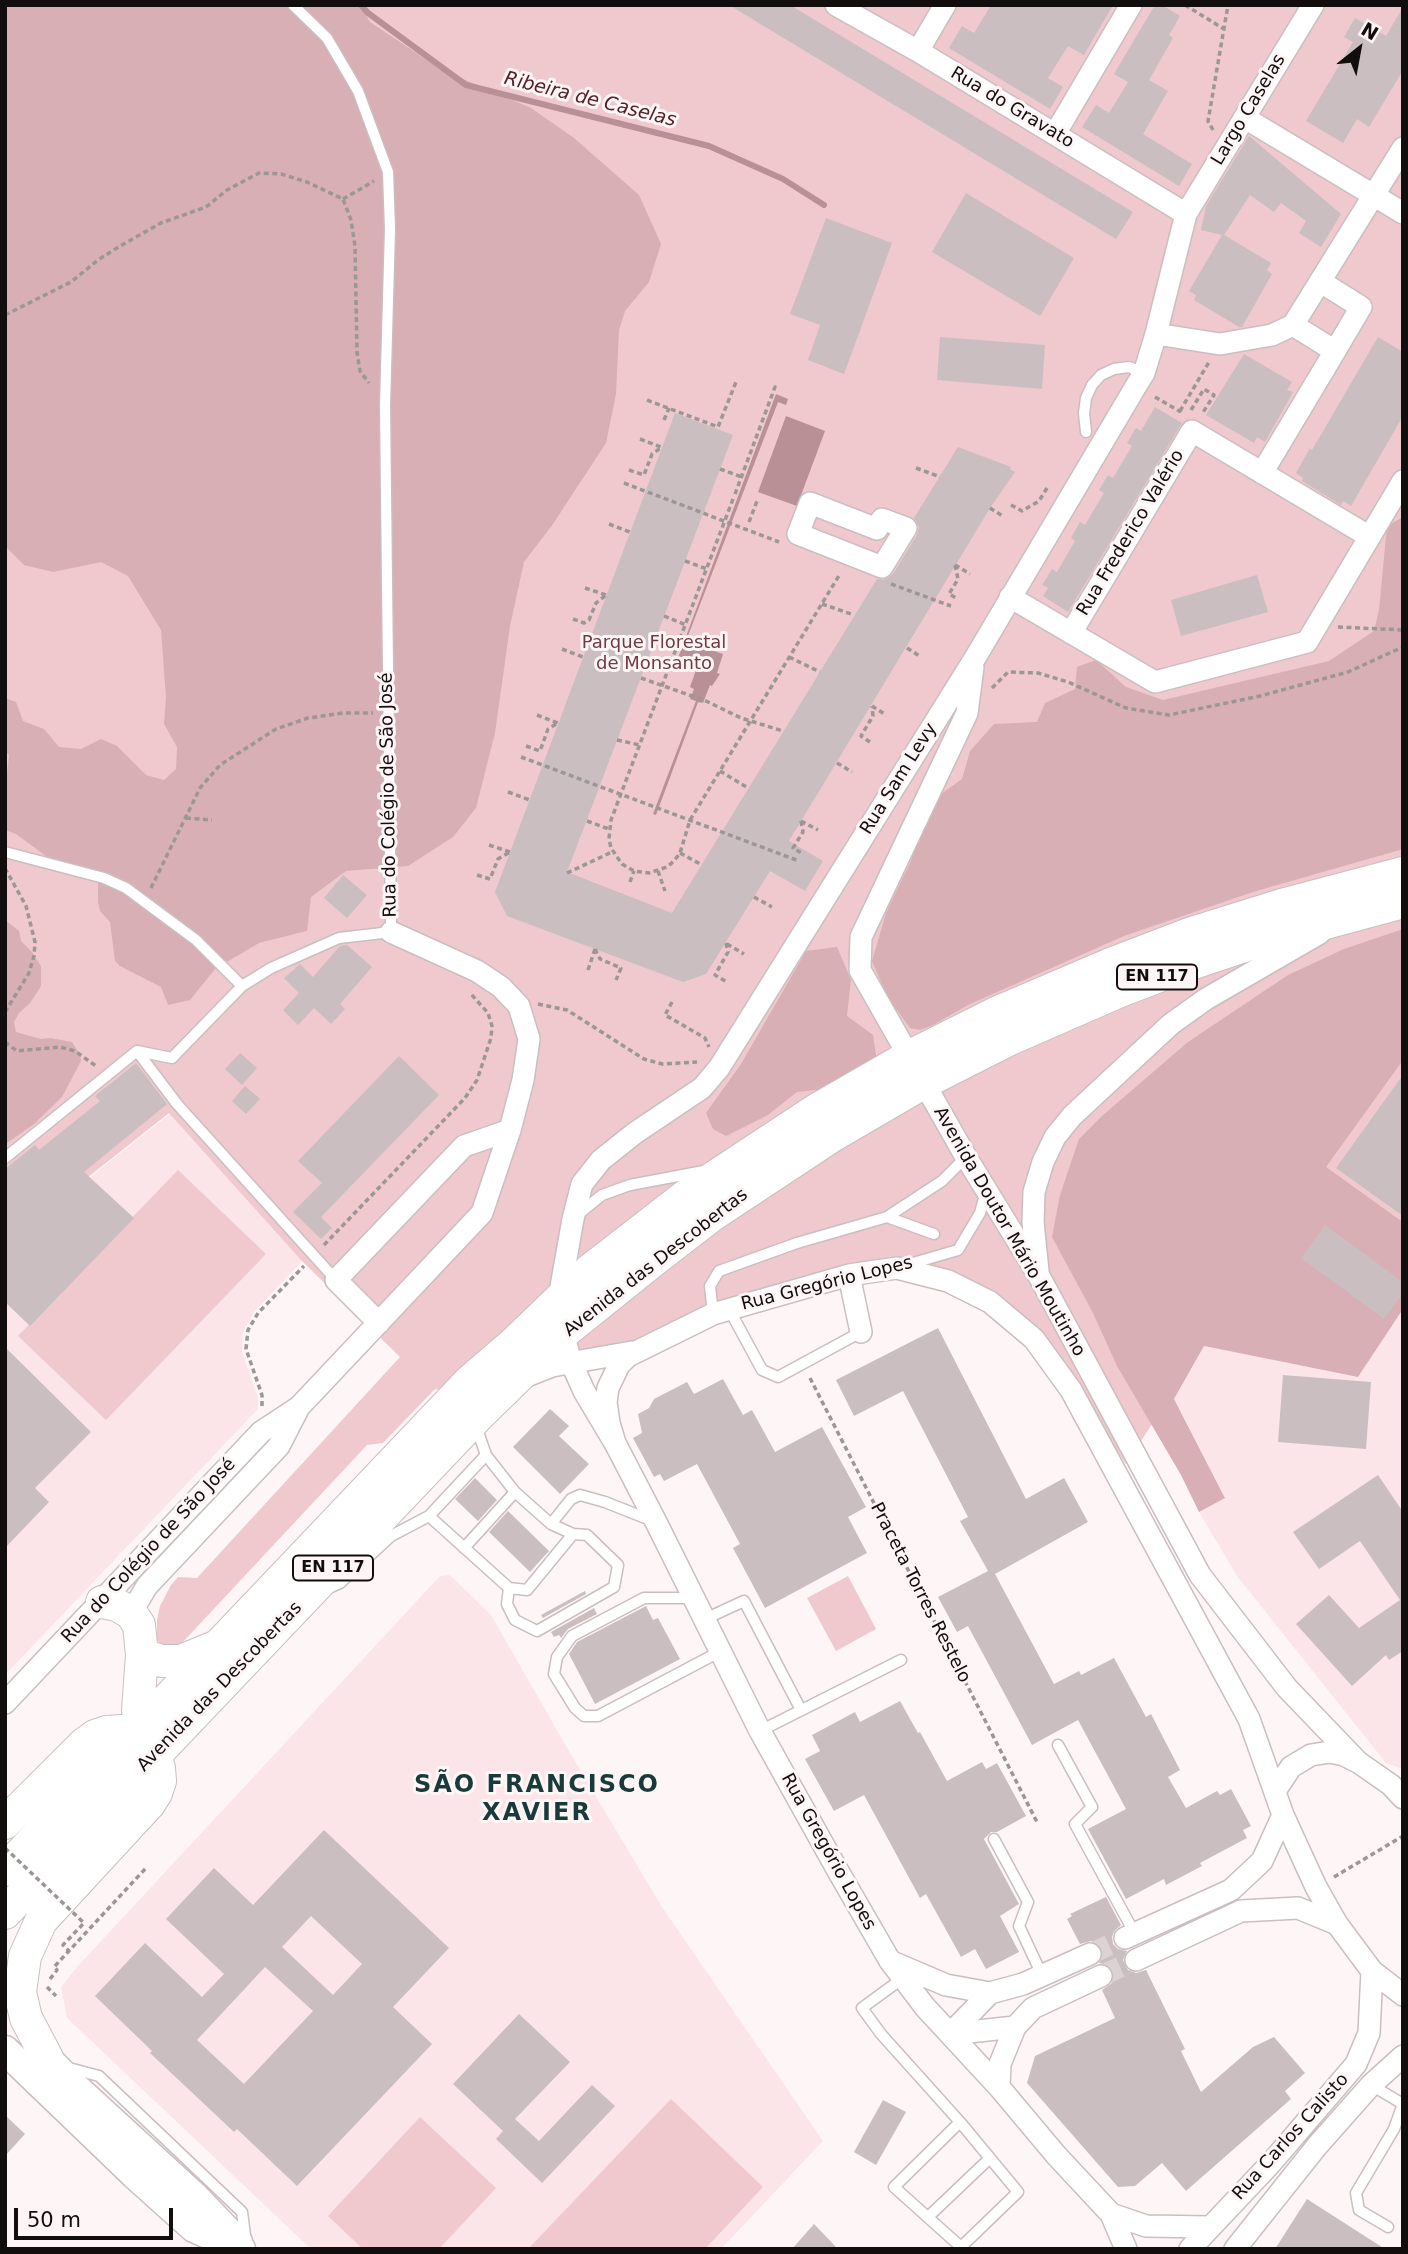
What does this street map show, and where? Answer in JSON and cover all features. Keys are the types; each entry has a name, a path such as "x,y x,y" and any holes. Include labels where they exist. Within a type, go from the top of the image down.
{"main road":[{"name":"Avenida das Descobertas","path":"5,1870 305,1597 514,1382 567,1348 663,1252 771,1175 832,1136 916,1070 996,1013 1111,964 1192,933 1282,905 1403,873"},
{"name":"Avenida das Descobertas","path":"5,1913 219,1645 469,1382 512,1345 559,1298 634,1235 816,1110 916,1070 1010,1039 1120,991 1239,948 1403,902"},
{"path":"559,1298 567,1348"},
{"path":"116,1607 139,1625 142,1656 138,1710 145,1741 159,1768 160,1781 149,1804 41,1921 25,1956 20,1992 26,2018 47,2058 194,2196 245,2249"},
{"path":"142,1656 162,1661 181,1661 219,1645"},
{"path":"5,1823 95,1736 121,1731 145,1741"},
{"path":"5,1926 41,1921"},
{"path":"5,2050 194,2228 245,2249"}],"street":[{"name":"Rua do Gravato","path":"836,5 918,51 1186,214"},
{"path":"918,51 945,5"},
{"path":"1055,134 1130,5"},
{"name":"Largo Caselas","path":"1186,214 1312,6"},
{"path":"1245,118 1403,212"},
{"path":"1156,334 1220,344 1272,335 1293,325 1403,148"},
{"name":"Rua Sam Levy","path":"559,1298 582,1184 601,1160 635,1133 702,1088 719,1068 975,658 1140,379 1156,334 1186,214"},
{"path":"1262,473 1361,307 1321,282"},
{"path":"1293,325 1335,351"},
{"name":"Rua Frederico Valério","path":"1071,633 1192,431 1370,537"},
{"path":"1010,597 1155,682 1307,642 1403,481"},
{"path":"810,503 877,528 882,519 906,528 882,567 851,555 798,534 810,503"},
{"name":"Avenida Doutor Mário Moutinho","path":"975,658 967,713 861,937 860,970 966,1157 1043,1285 1200,1575 1287,1688 1358,1762"},
{"path":"1004,1313 1030,1325 1038,1323 1047,1310 1033,1222 1034,1192 1043,1161 1055,1137 1072,1116 1171,1024 1206,999 1352,915"},
{"name":"Rua do Colégio de São José","path":"116,1607 261,1432 299,1407 482,1213 510,1130 523,1080 528,1039 519,1006 501,986 477,971 391,932"},
{"path":"379,1323 336,1280 464,1146 510,1130"},
{"name":"Avenida Doutor Mário Moutinho","path":"897,1268 947,1281 990,1302 1034,1339 1072,1390 1249,1719 1283,1815 1316,1887 1337,1924 1372,1971 1403,1995"},
{"name":"Rua Gregório Lopes","path":"615,1443 606,1402 608,1388 619,1365 628,1356 721,1311 849,1275 897,1268"},
{"path":"849,1275 861,1332"},
{"path":"567,1348 586,1353 638,1351"},
{"name":"Rua Gregório Lopes","path":"638,1351 567,1348 584,1391 615,1443 656,1522 760,1731 896,1970 1056,2155 1111,2214"},
{"name":"Rua do Colégio de São José","path":"5,1703 116,1607 147,1586 279,1446 299,1407"},
{"name":"Avenida Doutor Mário Moutinho","path":"1275,1791 1291,1767 1311,1755 1331,1752 1358,1762 1399,1791"},
{"path":"1283,1815 1262,1861 1231,1890 1130,1936 1140,1958 1241,1911 1298,1908 1337,1924"},
{"path":"896,1970 946,1985 990,1993 1023,1984 1090,1954"},
{"name":"Rua Carlos Calisto","path":"1190,2249 1271,2163 1356,2064 1369,2033 1372,1971"},
{"path":"999,2087 1000,2064 1015,2027 1033,2008 1101,1976"},
{"path":"950,2034 990,1993"},
{"path":"950,2034 1015,2027"},
{"name":"Rua Carlos Calisto","path":"1236,2249 1317,2146 1371,2085 1403,2056"},
{"path":"1111,2214 1146,2226 1209,2227"},
{"path":"1111,2214 1126,2249"}],"lane":[{"name":"Rua do Colégio de São José","path":"293,5 327,38 358,91 388,172 390,229 385,405 391,932"},
{"path":"1086,432 1086,398 1101,375 1114,369 1129,367 1140,379"},
{"path":"5,852 104,878 126,888 196,940 242,986"},
{"path":"137,1051 172,1058 242,986 271,968 339,938 391,932"},
{"path":"5,1158 137,1051"},
{"path":"137,1051 177,1104 336,1280"},
{"path":"861,1332 778,1377 762,1370 721,1311 710,1286 719,1272 797,1242 887,1217 942,1181 966,1157"},
{"path":"573,1219 602,1195 630,1185 731,1166"},
{"name":"Rua Gregório Lopes","path":"897,1268 958,1250 980,1213 986,1191"},
{"path":"887,1217 934,1234"},
{"path":"479,1415 478,1432 486,1455 515,1492 551,1524 573,1534 587,1535 618,1565 614,1587 537,1631 515,1620 507,1604 509,1588"},
{"path":"305,1597 340,1583 391,1536 429,1516 486,1455"},
{"path":"464,1548 515,1492"},
{"path":"551,1524 570,1499 580,1495 656,1522"},
{"path":"429,1516 509,1588 527,1590 573,1534"},
{"path":"692,1598 644,1598 572,1636 557,1657 554,1674 575,1708 584,1716 597,1716 721,1651"},
{"path":"705,1619 744,1601 801,1710"},
{"path":"760,1731 901,1660"},
{"path":"1058,1745 1092,1807 1075,1824 1130,1936"},
{"path":"994,1839 1028,1902 1019,1926 1042,1975"},
{"path":"896,1970 862,2008 881,2034 960,2122 1018,2192 961,2246 894,2187 960,2122"},
{"path":"47,2058 68,2068 92,2072 99,2076 242,2212 245,2249"},
{"path":"74,2117 68,2105 75,2087 90,2080 103,2081 110,2086"},
{"path":"1371,2085 1403,2104 1394,2129 1356,2193 1359,2210 1388,2227"},
{"path":"928,2217 990,2158"}],"path":[{"path":"1185,5 1224,29"},
{"path":"1224,152 1208,121 1228,5"},
{"path":"343,198 388,172"},
{"path":"5,315 71,282 98,260 161,223 206,207 227,190 259,173 281,174 307,181 343,198 352,219 355,246 357,352 360,371 385,405"},
{"path":"1180,411 1220,344"},
{"path":"1140,379 1188,416 1204,389 1214,395 1208,405"},
{"path":"648,400 718,427 736,382"},
{"path":"779,389 775,387 620,794 609,829 609,839 613,852 622,864 634,872 659,871 667,867 680,852 690,820 851,555"},
{"path":"664,420 669,408"},
{"path":"629,470 644,475 652,454 662,447 640,439"},
{"path":"916,468 940,477"},
{"path":"720,469 742,477"},
{"path":"1011,505 1022,511 1039,501 1047,488"},
{"path":"749,522 757,501"},
{"path":"990,508 1004,517"},
{"path":"609,524 630,532"},
{"path":"685,561 707,569"},
{"path":"956,598 949,594 958,579 956,565 970,574"},
{"path":"573,619 584,623 589,620 596,603 606,595 585,588"},
{"path":"822,604 854,615"},
{"path":"664,616 686,625"},
{"path":"1317,626 1403,629"},
{"path":"907,648 921,657"},
{"path":"562,649 583,657"},
{"path":"789,657 820,672"},
{"path":"641,678 783,731"},
{"path":"870,742 862,736 873,716 872,706 886,715"},
{"path":"144,902 200,788 220,765 276,729 308,718 343,713 387,713"},
{"path":"526,746 540,751 548,729 558,723 537,715"},
{"path":"617,740 640,745"},
{"path":"522,757 799,861"},
{"path":"836,763 852,772"},
{"path":"720,771 748,788"},
{"path":"508,792 530,800"},
{"path":"186,818 212,820"},
{"path":"587,821 609,829"},
{"path":"803,854 793,848 803,832 802,821 818,830"},
{"path":"477,875 490,879 498,859 510,852 489,845"},
{"path":"566,873 613,852"},
{"path":"680,852 702,865"},
{"path":"5,868 26,906 35,942 29,973 5,1012"},
{"path":"659,871 665,891"},
{"path":"630,882 634,872"},
{"path":"754,897 772,907"},
{"path":"727,982 715,975 728,953 726,943 744,954"},
{"path":"588,970 595,949 600,959 621,968 616,980"},
{"path":"262,1410 262,1395 246,1349 248,1330 258,1313 465,1098 477,1080 491,1038 492,1026 488,1013 466,989"},
{"path":"672,1002 665,1015 696,1033"},
{"path":"519,1006 541,1003 566,1010 644,1059 662,1063 695,1062 719,1068"},
{"path":"5,1042 17,1051 60,1047 75,1051 89,1059 107,1077"},
{"name":"Praceta Torres Restelo","path":"802,1363 1038,1824"},
{"path":"1326,1881 1403,1836"},
{"path":"5,1848 84,1923 63,1945 69,1951"},
{"path":"56,1996 44,1985 57,1970 54,1967 146,1868"}],"shaded area":[{"path":"5,5 360,5 370,22 442,70 531,108 574,138 639,195 661,244 649,282 625,311 619,330 616,394 606,443 553,524 524,562 510,626 495,733 476,808 453,837 408,866 346,871 311,897 307,931 259,943 215,969 190,1000 168,1005 161,987 115,961 110,922 100,911 98,902 98,883 84,871 65,870 16,834 5,830 9,755 5,751 5,698 16,702 23,721 44,729 59,747 81,749 101,739 117,746 146,775 164,780 176,769 177,747 164,724 166,697 161,630 128,576 101,562 53,572 24,565 5,546"},
{"path":"776,394 788,399 786,405 778,402 686,641 723,654 717,673 720,674 712,686 710,685 703,703 698,702 656,815 653,814 696,701 690,699 694,689 690,687 696,670 678,658"},
{"path":"786,416 825,431 797,506 758,492"},
{"path":"1403,517 1403,849 1253,892 1124,936 970,1004 933,1025 920,1030 910,1028 888,998 872,961 886,913 910,863 934,799 962,779 970,751 994,724 1037,722 1045,703 1075,689 1077,667 1096,660 1126,687 1163,700 1329,661 1374,631 1379,610 1387,526"},
{"path":"5,920 19,931 21,941 41,966 41,986 14,1022 16,1032 41,1039 72,1042 81,1061 62,1097 34,1124 7,1143 5,1143"},
{"path":"1403,929 1403,1060 1326,1167 1403,1222 1403,1309 1358,1377 1204,1346 1174,1399 1225,1498 1199,1512 1181,1475 1117,1366 1093,1313 1052,1237 1060,1195 1079,1139 1188,1042 1288,975 1344,949"},
{"path":"837,947 851,980 847,1016 873,1035 877,1062 825,1089 797,1092 768,1115 726,1136 713,1129 706,1113 741,1064 806,951"},
{"path":"172,1112 302,1261 254,1312 243,1332 242,1352 258,1397 258,1409 5,1675 5,1245"},
{"path":"1403,1309 1403,1769 1386,1763 1237,1576 1199,1512 1225,1497 1174,1399 1204,1346 1358,1377"},
{"path":"450,1575 491,1615 662,1907 823,2141 721,2249 311,2249 67,2018 61,1987 77,1967 440,1576"}],"green space":[{"name":"Parque Florestal de Monsanto","path":"5,5 1403,5 1403,1222 1372,1200 1277,1232 1126,1464 1036,1338 991,1300 876,1271 666,1336 434,1390 383,1443 367,1445 181,1644 172,1648 163,1646 157,1640 157,1620 160,1606 171,1585 178,1577 197,1578 400,1357 301,1260 169,1113 5,1243"},
{"path":"178,1170 266,1254 106,1420 18,1336"},
{"path":"848,1576 876,1629 836,1651 807,1598"},
{"path":"671,2099 763,2187 705,2249 528,2249"},
{"path":"420,2117 496,2188 439,2249 363,2249 328,2216"}],"building":[{"path":"729,5 790,5 1133,212 1116,239"},
{"path":"991,5 1113,5 1084,55 1068,46 1048,78 1063,87 1050,109 949,48 962,26 974,33"},
{"path":"1155,5 1162,5 1180,16 1169,35 1173,38 1149,80 1168,91 1143,134 1192,164 1179,186 1082,127 1096,105 1109,113 1128,82 1114,74"},
{"path":"1403,7 1403,70 1369,127 1357,119 1343,143 1306,121 1353,42 1344,37 1355,18 1386,36"},
{"path":"1249,136 1341,214 1321,247 1299,233 1306,221 1281,203 1274,212 1250,195 1224,235 1271,263 1267,270 1272,274 1242,327 1239,327 1194,300 1196,295 1189,291 1222,235 1201,230 1206,206"},
{"path":"966,193 1074,258 1040,316 932,252"},
{"path":"826,218 892,243 844,374 808,360 820,325 790,314"},
{"path":"940,337 1045,345 1042,389 937,380"},
{"path":"1378,337 1403,352 1403,416 1351,506 1343,501 1341,505 1302,481 1303,478 1296,473"},
{"path":"1244,354 1292,382 1287,390 1293,392 1265,442 1257,437 1254,443 1206,415"},
{"path":"1155,407 1182,423 1068,612 1043,596 1048,588 1042,585 1052,569 1057,572 1075,541 1071,538 1080,522 1085,525 1104,493 1099,490 1108,475 1113,478 1132,446 1127,443 1136,428 1141,431"},
{"path":"675,413 733,435 567,872 672,913 877,579 884,580 893,574 917,535 919,527 914,518 958,447 1011,467 1015,472 990,508 789,841 823,861 805,891 770,871 706,974 683,982 507,916 495,892"},
{"path":"1257,575 1268,612 1181,636 1171,600"},
{"path":"343,875 367,895 347,918 324,898"},
{"path":"347,945 372,967 340,1004 345,1009 331,1024 314,1008 298,1025 283,1010 299,993 284,978 300,964 313,977 340,946"},
{"path":"240,1053 257,1068 242,1085 225,1069"},
{"path":"399,1056 439,1095 321,1217 332,1228 321,1239 293,1212 322,1183 298,1161"},
{"path":"136,1063 167,1104 84,1172 134,1218 30,1326 5,1302 5,1169 35,1145 39,1150 100,1101 95,1096"},
{"path":"1403,1075 1403,1216 1336,1168"},
{"path":"245,1086 260,1099 246,1114 232,1101"},
{"path":"1325,1225 1403,1282 1403,1293 1384,1319 1301,1258"},
{"path":"938,1328 1026,1499 1064,1478 1088,1522 995,1574 1054,1684 1079,1671 1081,1675 1114,1658 1146,1717 1151,1714 1180,1770 1168,1777 1186,1808 1217,1791 1220,1795 1231,1789 1251,1826 1243,1830 1247,1838 1166,1885 1164,1879 1126,1899 1088,1829 1126,1809 1078,1720 1032,1745 968,1626 957,1632 938,1597 988,1571 960,1521 968,1517 903,1391 854,1416 836,1380"},
{"path":"5,1347 91,1432 35,1488 49,1502 5,1548"},
{"path":"1283,1375 1371,1382 1366,1449 1278,1442"},
{"path":"723,1379 743,1415 752,1410 775,1452 822,1427 866,1507 848,1517 867,1553 765,1608 733,1548 740,1544 697,1464 664,1481 660,1474 654,1477 633,1438 642,1433 638,1414 649,1408 654,1399 687,1382 694,1394"},
{"path":"550,1409 569,1426 559,1436 589,1464 560,1494 513,1447"},
{"path":"1378,1475 1403,1512 1403,1651 1389,1660 1386,1655 1352,1686 1296,1624 1329,1595 1359,1628 1400,1600 1360,1541 1319,1569 1293,1532"},
{"path":"475,1478 497,1500 478,1521 455,1499"},
{"path":"508,1511 549,1551 530,1572 489,1532"},
{"path":"585,1591 586,1594 543,1618 541,1615"},
{"path":"646,1606 653,1620 658,1618 680,1659 595,1704 569,1654 577,1642"},
{"path":"594,1608 597,1614 568,1629 561,1638 559,1635 554,1637 551,1632"},
{"path":"900,1701 947,1781 982,1762 986,1769 997,1763 1026,1816 997,1832 991,1832 984,1839 1019,1904 1000,1916 1019,1952 986,1969 975,1949 961,1957 926,1894 920,1898 864,1795 834,1811 805,1759 820,1751 812,1735 855,1712 860,1722"},
{"path":"324,1830 449,1948 393,2007 432,2044 297,2186 237,2129 234,2132 150,2053 152,2051 95,1996 145,1943 202,1997 224,1974 166,1919 214,1868 253,1905","holes":["311,1916 362,1964 333,1995 282,1947","265,1967 313,2011 244,2084 197,2040"]},
{"path":"1106,1897 1121,1925 1114,1931 1113,1944 1118,1949 1127,1951 1123,1960 1128,1970 1136,1973 1146,1970 1185,2049 1181,2051 1201,2092 1253,2047 1274,2037 1305,2073 1285,2091 1291,2099 1186,2191 1162,2163 1135,2186 1118,2187 1027,2083 1035,2056 1115,2018 1102,1990 1112,1983 1113,1970 1108,1965 1099,1963 1103,1955 1098,1944 1091,1941 1080,1944 1067,1919 1072,1916 1070,1914"},
{"path":"519,2014 570,2062 515,2119 539,2141 592,2085 615,2106 542,2183 496,2139 503,2131 453,2084"},
{"path":"883,2100 906,2112 876,2165 854,2152"},
{"path":"5,2115 25,2134 5,2156"},
{"path":"1307,2199 1385,2249 1275,2249"},
{"path":"814,2224 838,2249 792,2249"}],"waterway":[{"name":"Ribeira de Caselas","path":"361,5 368,13 466,85 709,146 783,179 824,205"}],"tunnel":[{"path":"1090,1954 1125,1938"},
{"path":"1101,1976 1136,1960"}],"district":[{"name":"SÃO FRANCISCO XAVIER","path":"537,1800"}]}
